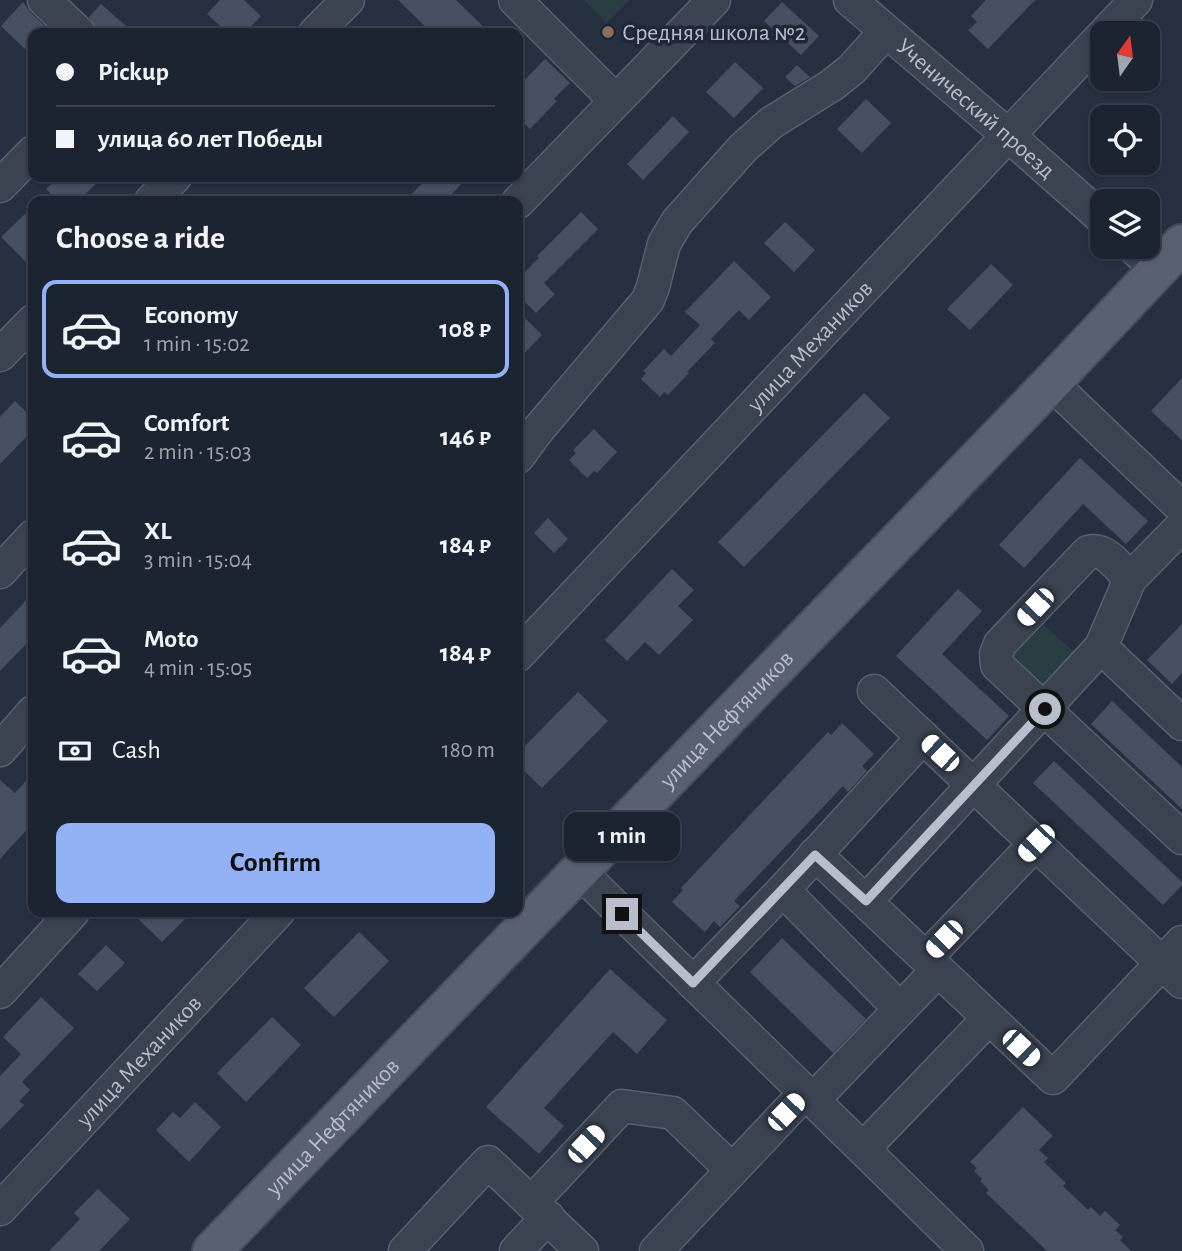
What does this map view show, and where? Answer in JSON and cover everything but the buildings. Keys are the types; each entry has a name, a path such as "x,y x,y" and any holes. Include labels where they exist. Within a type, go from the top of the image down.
{"main road":[{"name":"улица Нефтяников","path":"212,1251 1051,383 1153,259"}],"street":[{"path":"44,0 74,28"},
{"path":"320,28 348,0"},
{"path":"515,0 616,101"},
{"path":"523,197 714,0"},
{"name":"Ученический проезд","path":"850,0 1090,207"},
{"name":"улица Механиков","path":"1117,21 1136,0"},
{"path":"523,450 648,300 664,244 677,222 743,148 771,123 832,85 852,69 886,31"},
{"name":"улица Механиков","path":"523,650 1090,50"},
{"path":"0,186 28,157"},
{"path":"0,355 28,326"},
{"path":"1051,383 1182,508"},
{"path":"866,901 1101,647 1130,579 1182,526"},
{"path":"0,572 28,541"},
{"path":"1130,579 1104,553 1096,550 1088,552 1000,644 996,654 997,665 1182,838"},
{"path":"1101,647 1178,712"},
{"path":"815,855 1053,1079 1175,962 1036,843 874,691"},
{"path":"0,750 28,718"},
{"path":"693,983 783,890 923,737"},
{"path":"656,1251 732,1170 901,1009 932,964 1036,843"},
{"path":"579,871 967,1251"},
{"path":"783,890 901,1009"},
{"path":"0,992 68,917"},
{"name":"улица Механиков","path":"0,1209 273,917"},
{"path":"863,1149 989,1018"},
{"path":"516,1251 539,1210 622,1106 673,1113 732,1170"},
{"path":"405,1251 488,1162 582,1251"}],"green space":[{"path":"584,0 629,0 606,23"},
{"path":"1038,620 1075,653 1042,691 1005,657"}],"place":[{"name":"Средняя школа №2","path":"608,32"}],"route":[{"path":"622,914 693,983 815,855 866,901 1045,709"}]}
